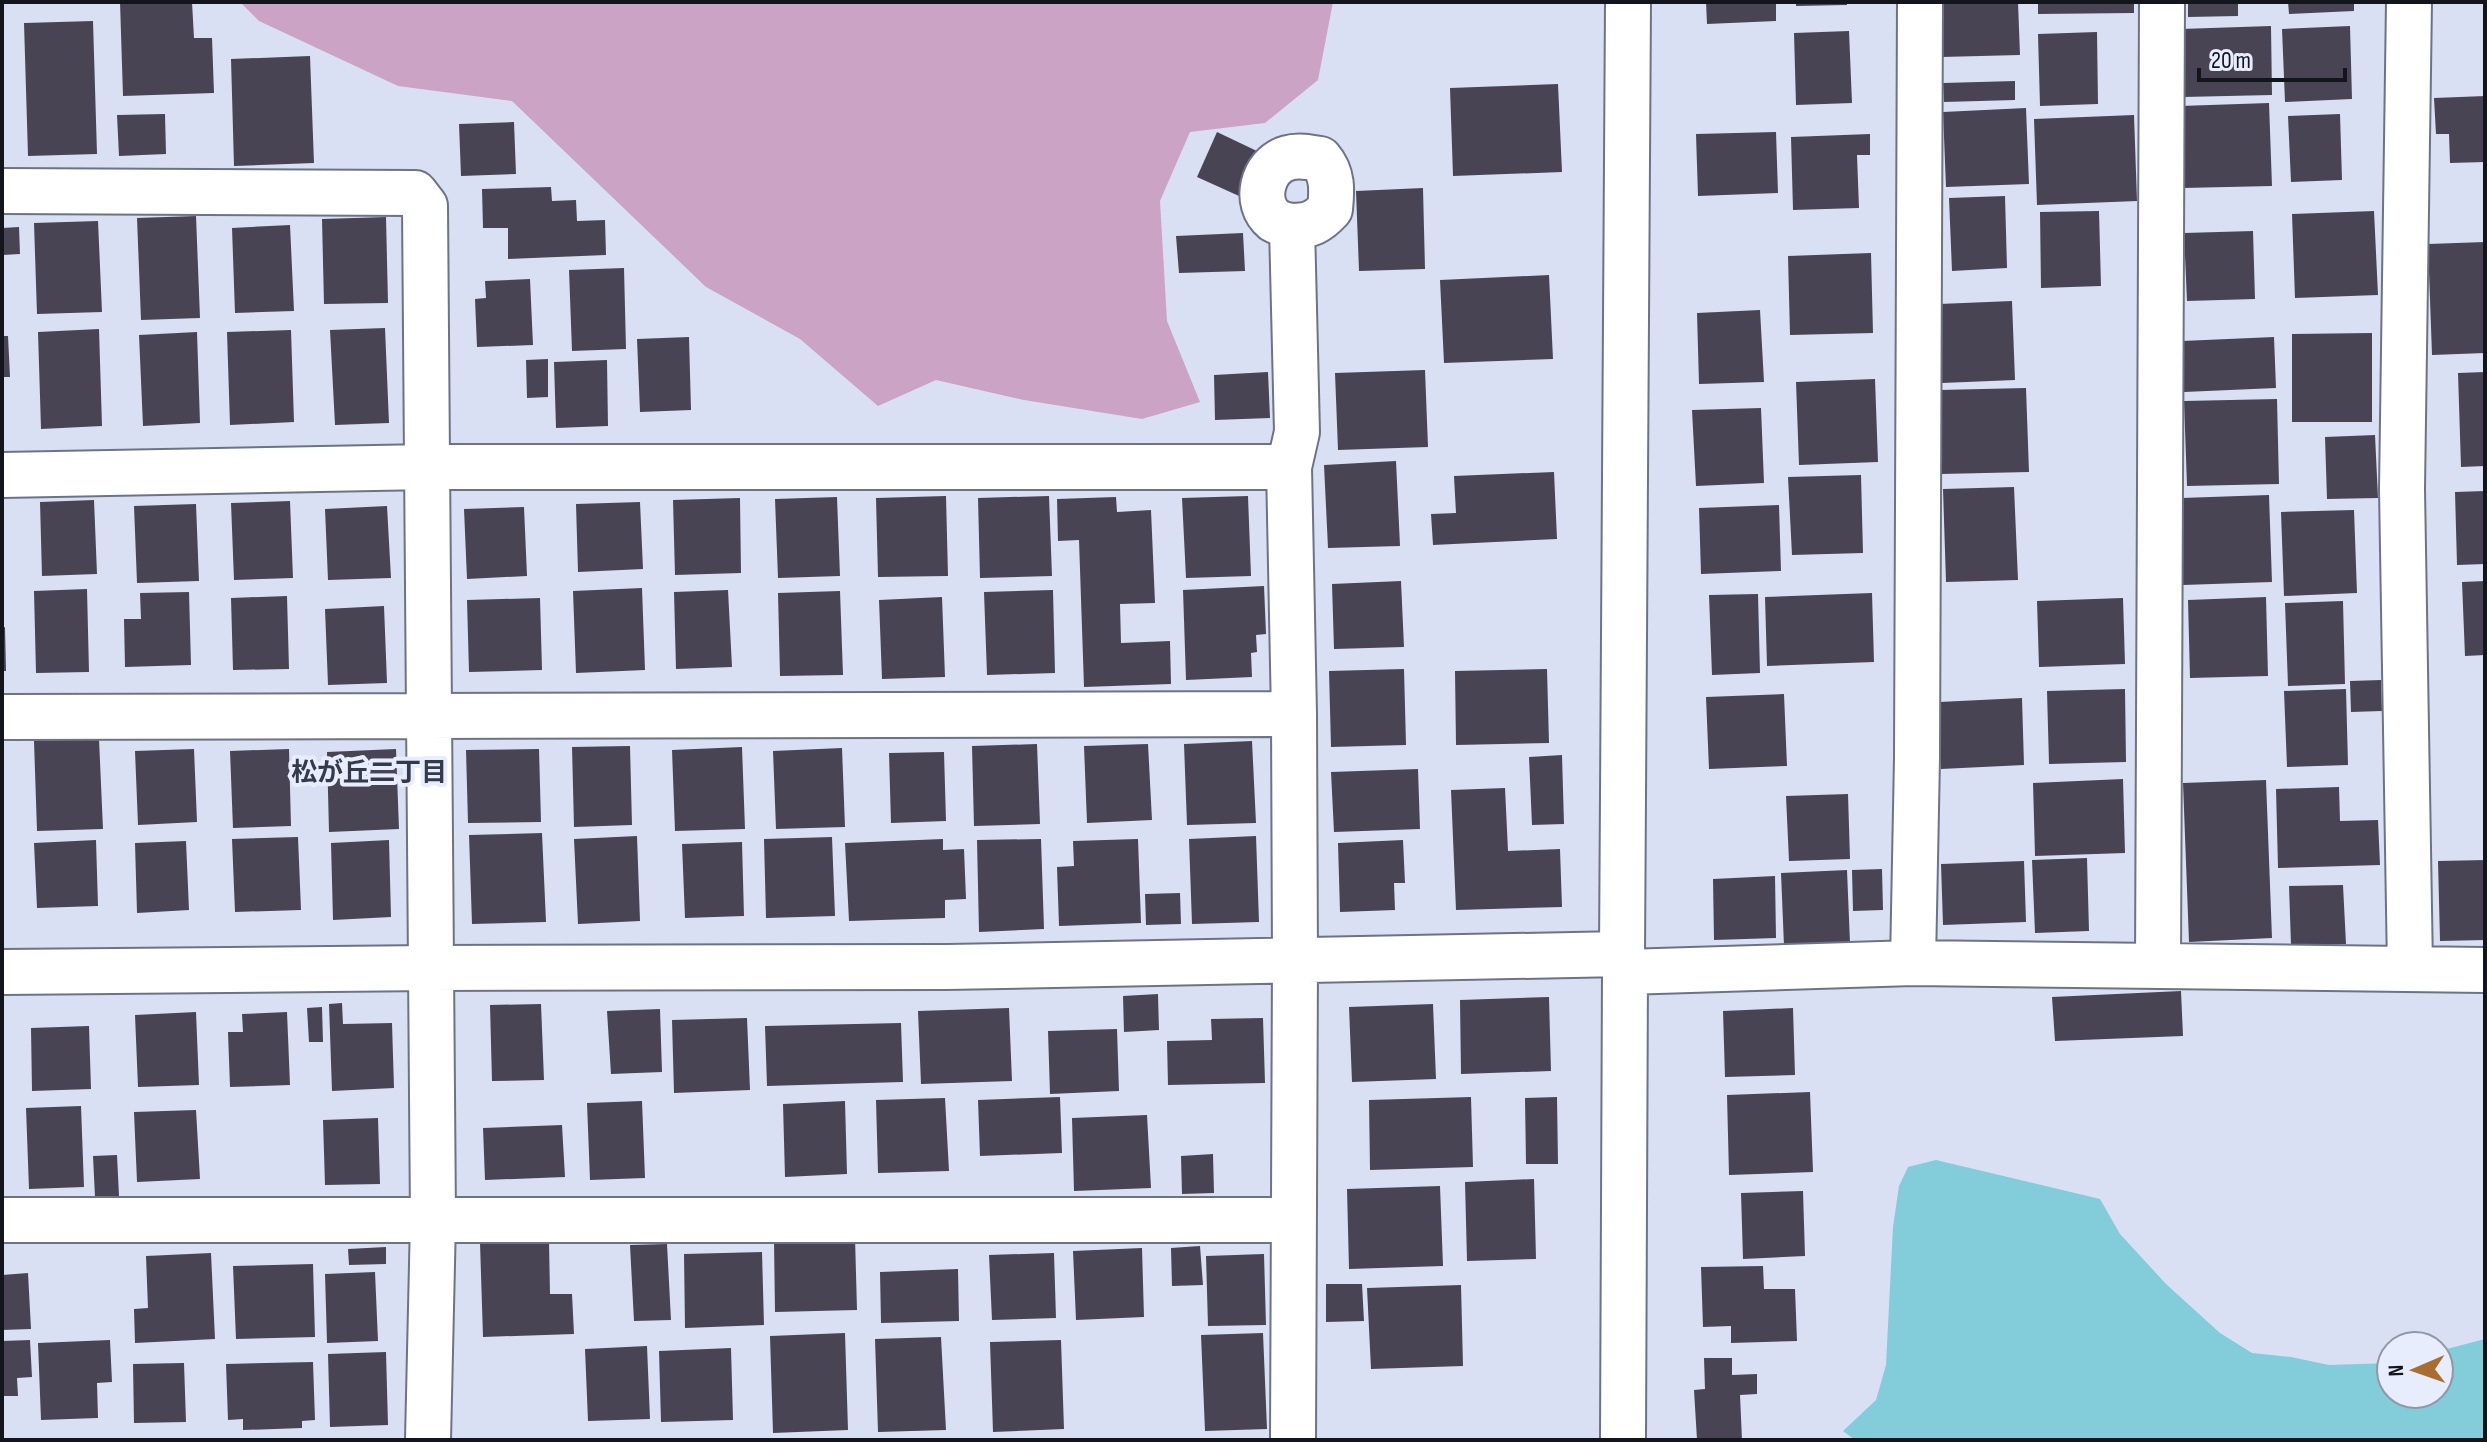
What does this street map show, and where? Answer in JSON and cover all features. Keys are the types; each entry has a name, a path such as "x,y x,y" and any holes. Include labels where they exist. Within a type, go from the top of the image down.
{"street":[{"path":"1623,1440 1628,2"},
{"path":"1913,963 1920,2"},
{"path":"2158,966 2162,2"},
{"path":"2409,2 2402,489 2410,968"},
{"path":"2,191 415,193 425,206 433,1220 428,1440"},
{"path":"1292,226 1297,432 1289,467 1294,714 1293,1440"},
{"path":"2,475 428,467 1289,467"},
{"path":"2,717 1294,714"},
{"path":"2,972 1295,962 1913,963 2485,970"},
{"path":"2,1220 1293,1220"}],"shaded area":[{"path":"240,2 1333,2 1318,80 1265,123 1190,132 1160,201 1167,321 1200,402 1142,419 1024,400 936,380 878,406 800,339 706,287 512,101 398,86 259,21"}],"water":[{"path":"1936,1160 2100,1199 2120,1234 2166,1284 2220,1333 2252,1353 2329,1365 2375,1364 2375,1410 2455,1410 2455,1347 2485,1339 2485,1440 1855,1440 1843,1431 1876,1400 1886,1365 1893,1227 1899,1186 1908,1167"}],"building":[{"path":"120,2 192,2 194,38 212,38 214,93 123,96"},
{"path":"1706,2 1776,2 1776,21 1707,24"},
{"path":"1796,2 1847,2 1847,5 1796,6"},
{"path":"1939,2 2018,2 2020,55 1941,57"},
{"path":"2038,2 2134,2 2134,13 2038,14"},
{"path":"2188,2 2238,2 2238,16 2188,17"},
{"path":"2288,2 2354,2 2354,11 2289,14"},
{"path":"93,21 97,154 28,156 24,23"},
{"path":"2271,26 2272,95 2183,97 2181,29"},
{"path":"2350,26 2352,99 2285,102 2282,29"},
{"path":"1849,31 1852,103 1796,105 1794,33"},
{"path":"2097,32 2098,104 2040,106 2038,34"},
{"path":"310,56 314,163 234,166 231,59"},
{"path":"2015,81 2015,100 1944,102 1943,83"},
{"path":"1558,84 1562,172 1453,176 1450,88"},
{"path":"2485,96 2485,162 2450,163 2449,134 2436,134 2434,98"},
{"path":"2269,103 2272,186 2183,188 2180,106"},
{"path":"2026,108 2029,184 1946,187 1943,112"},
{"path":"165,114 166,154 119,156 117,115"},
{"path":"2340,114 2342,180 2291,182 2288,116"},
{"path":"2134,115 2137,201 2037,205 2034,119"},
{"path":"514,122 516,174 461,176 459,124"},
{"path":"1217,132 1259,152 1239,196 1197,177"},
{"path":"1776,132 1778,193 1698,196 1696,134"},
{"path":"1870,134 1870,155 1857,155 1859,208 1793,210 1791,137"},
{"path":"551,187 552,201 576,200 577,221 605,220 606,255 508,259 508,228 483,228 482,189"},
{"path":"1423,188 1425,269 1359,271 1356,191"},
{"path":"2005,196 2007,268 1952,271 1949,198"},
{"path":"2099,211 2101,286 2041,288 2040,212"},
{"path":"2374,211 2378,295 2295,298 2292,214"},
{"path":"196,216 200,318 141,320 137,218"},
{"path":"386,217 388,303 324,304 322,219"},
{"path":"98,221 102,312 37,314 34,223"},
{"path":"290,225 294,311 235,313 232,228"},
{"path":"19,227 20,254 3,255 2,228"},
{"path":"2253,231 2255,299 2187,301 2184,233"},
{"path":"1243,233 1245,271 1179,273 1176,236"},
{"path":"2485,242 2485,353 2432,355 2428,244"},
{"path":"1871,253 1873,333 1790,335 1788,256"},
{"path":"624,268 626,349 572,351 569,270"},
{"path":"1549,275 1553,359 1444,363 1440,280"},
{"path":"530,279 533,345 477,347 475,299 486,298 485,281"},
{"path":"2012,301 2015,380 1942,383 1939,304"},
{"path":"1760,310 1764,382 1699,384 1697,313"},
{"path":"385,328 389,423 335,425 330,330"},
{"path":"99,329 102,426 41,429 38,332"},
{"path":"291,330 294,422 230,425 227,332"},
{"path":"197,332 200,423 143,426 139,335"},
{"path":"2372,333 2372,422 2292,422 2292,334"},
{"path":"2,336 8,336 10,377 2,377"},
{"path":"689,337 691,410 640,412 637,339"},
{"path":"2274,337 2276,388 2184,392 2182,341"},
{"path":"548,359 548,397 527,398 526,360"},
{"path":"607,360 608,426 556,428 554,362"},
{"path":"1425,370 1428,447 1338,450 1335,373"},
{"path":"1268,372 1270,418 1215,420 1214,375"},
{"path":"2485,372 2485,466 2461,467 2458,373"},
{"path":"1875,379 1878,462 1799,465 1796,382"},
{"path":"2026,388 2029,472 1941,474 1939,390"},
{"path":"2277,399 2279,484 2187,486 2184,401"},
{"path":"1761,408 1764,483 1696,486 1692,410"},
{"path":"2375,435 2378,498 2327,499 2325,437"},
{"path":"1396,461 1400,546 1328,548 1324,465"},
{"path":"1554,472 1557,539 1433,545 1431,514 1456,513 1454,476"},
{"path":"1861,475 1863,553 1792,555 1788,477"},
{"path":"2014,487 2018,580 1946,582 1943,489"},
{"path":"2485,491 2485,564 2457,565 2455,492"},
{"path":"2269,495 2272,582 2183,585 2181,498"},
{"path":"946,496 948,576 878,577 876,498"},
{"path":"1049,496 1052,576 980,578 978,498"},
{"path":"1248,496 1251,576 1186,578 1182,498"},
{"path":"837,497 840,576 778,578 775,499"},
{"path":"1116,497 1117,512 1151,510 1155,603 1120,604 1121,643 1170,641 1171,684 1084,687 1079,540 1058,541 1057,499"},
{"path":"740,498 741,573 675,575 673,500"},
{"path":"94,500 97,574 42,576 40,502"},
{"path":"290,501 293,578 234,580 231,503"},
{"path":"640,502 643,569 578,572 576,504"},
{"path":"196,504 199,581 137,583 134,506"},
{"path":"1779,505 1781,571 1701,574 1699,508"},
{"path":"387,506 391,578 328,580 325,509"},
{"path":"524,507 527,576 467,579 464,509"},
{"path":"2354,510 2357,593 2284,596 2281,512"},
{"path":"1401,581 1404,647 1334,649 1332,584"},
{"path":"2485,581 2485,655 2465,656 2462,582"},
{"path":"1264,586 1266,634 1256,635 1257,652 1251,653 1252,677 1186,680 1183,590"},
{"path":"642,588 645,670 576,673 573,591"},
{"path":"87,589 89,672 36,673 34,591"},
{"path":"728,590 732,667 676,669 674,592"},
{"path":"1053,590 1055,673 987,675 984,592"},
{"path":"840,591 843,675 780,676 778,593"},
{"path":"189,592 191,665 125,667 124,619 141,619 140,593"},
{"path":"1872,593 1874,662 1767,666 1765,597"},
{"path":"1758,594 1760,673 1712,675 1709,595"},
{"path":"287,596 289,669 233,670 231,598"},
{"path":"942,597 945,677 882,679 879,600"},
{"path":"2266,597 2268,676 2190,678 2188,600"},
{"path":"540,598 542,670 469,672 467,600"},
{"path":"2123,598 2125,664 2039,667 2037,601"},
{"path":"2343,601 2345,684 2288,686 2285,603"},
{"path":"384,606 387,683 328,685 325,609"},
{"path":"5,627 6,671 2,671 2,628"},
{"path":"1404,669 1406,745 1331,747 1329,671"},
{"path":"1547,669 1549,743 1456,745 1455,671"},
{"path":"2381,680 2382,711 2351,712 2350,681"},
{"path":"2125,689 2126,762 2049,764 2047,691"},
{"path":"2346,689 2348,765 2287,767 2284,691"},
{"path":"1784,694 1787,766 1709,769 1706,697"},
{"path":"2022,698 2024,765 1941,769 1939,702"},
{"path":"99,739 103,829 37,831 34,741"},
{"path":"1252,741 1256,823 1187,825 1184,744"},
{"path":"1037,744 1040,824 974,826 972,746"},
{"path":"1148,744 1152,820 1087,823 1084,746"},
{"path":"630,746 632,825 574,827 572,747"},
{"path":"742,747 745,829 675,831 672,750"},
{"path":"842,748 845,827 776,829 773,751"},
{"path":"194,749 197,822 138,825 135,751"},
{"path":"289,749 291,826 233,828 230,751"},
{"path":"396,749 399,829 329,832 327,752"},
{"path":"539,749 541,822 468,823 466,750"},
{"path":"944,752 946,821 891,823 889,753"},
{"path":"1562,755 1564,824 1532,825 1529,757"},
{"path":"1418,769 1420,829 1334,832 1331,772"},
{"path":"2123,779 2125,853 2035,856 2033,783"},
{"path":"2266,780 2272,938 2189,942 2183,783"},
{"path":"2339,787 2340,821 2378,820 2380,865 2278,868 2276,789"},
{"path":"1505,788 1508,851 1560,849 1562,907 1456,910 1451,790"},
{"path":"1848,794 1850,859 1789,861 1786,796"},
{"path":"542,833 546,922 472,924 469,835"},
{"path":"637,836 640,921 578,924 574,839"},
{"path":"1256,836 1259,922 1192,924 1189,839"},
{"path":"298,837 301,910 235,912 232,839"},
{"path":"832,837 835,916 766,918 764,839"},
{"path":"943,839 943,850 964,849 966,899 945,900 945,918 849,921 845,843"},
{"path":"1041,839 1044,929 979,932 977,840"},
{"path":"1138,839 1141,923 1059,926 1057,867 1074,866 1073,841"},
{"path":"96,840 98,906 37,908 34,843"},
{"path":"389,840 391,917 333,920 331,843"},
{"path":"1403,840 1405,883 1394,883 1395,910 1340,912 1338,843"},
{"path":"186,841 189,910 137,913 135,843"},
{"path":"742,842 744,916 685,918 682,844"},
{"path":"2087,858 2089,931 2035,933 2032,860"},
{"path":"2485,860 2485,940 2440,941 2438,861"},
{"path":"2024,861 2026,922 1943,925 1941,864"},
{"path":"1882,869 1883,910 1853,911 1852,870"},
{"path":"1847,870 1850,943 1784,946 1781,873"},
{"path":"1775,876 1776,938 1714,940 1713,879"},
{"path":"2343,885 2346,944 2291,945 2289,886"},
{"path":"1180,893 1181,924 1146,925 1145,894"},
{"path":"2181,991 2183,1036 2055,1041 2052,997"},
{"path":"1158,994 1159,1030 1124,1032 1123,996"},
{"path":"1549,997 1551,1071 1461,1074 1460,1000"},
{"path":"342,1003 343,1024 392,1023 394,1088 332,1091 329,1004"},
{"path":"541,1004 544,1080 492,1081 490,1005"},
{"path":"1433,1004 1436,1079 1352,1082 1349,1007"},
{"path":"322,1007 323,1042 309,1042 307,1008"},
{"path":"1009,1008 1012,1081 921,1084 918,1011"},
{"path":"1793,1008 1795,1075 1725,1077 1723,1011"},
{"path":"660,1009 662,1072 611,1074 607,1011"},
{"path":"196,1012 199,1085 138,1087 135,1015"},
{"path":"287,1012 290,1085 230,1087 228,1032 243,1032 242,1014"},
{"path":"747,1018 750,1090 674,1093 672,1020"},
{"path":"1263,1018 1265,1083 1168,1085 1167,1041 1212,1040 1211,1019"},
{"path":"901,1023 903,1082 767,1086 765,1026"},
{"path":"89,1026 91,1089 32,1091 31,1028"},
{"path":"1117,1029 1119,1091 1050,1094 1048,1031"},
{"path":"1810,1092 1813,1172 1729,1175 1727,1095"},
{"path":"1060,1097 1062,1153 980,1156 978,1100"},
{"path":"1471,1097 1473,1167 1370,1170 1369,1100"},
{"path":"1557,1097 1558,1164 1526,1164 1525,1098"},
{"path":"945,1098 949,1171 878,1173 876,1100"},
{"path":"642,1101 645,1178 590,1180 587,1103"},
{"path":"845,1101 847,1174 785,1177 783,1104"},
{"path":"81,1106 84,1187 29,1189 26,1108"},
{"path":"196,1110 200,1179 137,1182 134,1112"},
{"path":"1147,1115 1151,1188 1074,1191 1072,1118"},
{"path":"378,1118 380,1184 325,1185 323,1120"},
{"path":"562,1125 565,1177 485,1180 483,1128"},
{"path":"1213,1154 1214,1193 1182,1194 1181,1156"},
{"path":"117,1155 119,1196 95,1197 93,1156"},
{"path":"1534,1179 1536,1259 1467,1261 1465,1182"},
{"path":"1440,1186 1443,1266 1349,1269 1347,1189"},
{"path":"1803,1191 1805,1256 1743,1259 1741,1193"},
{"path":"855,1237 857,1310 775,1312 774,1240"},
{"path":"549,1241 550,1294 572,1294 574,1334 483,1337 480,1243"},
{"path":"667,1244 671,1320 634,1321 630,1245"},
{"path":"1200,1246 1203,1285 1172,1286 1171,1248"},
{"path":"386,1247 386,1264 349,1265 348,1249"},
{"path":"1142,1248 1144,1317 1076,1320 1073,1251"},
{"path":"762,1252 764,1325 685,1328 684,1254"},
{"path":"211,1253 215,1339 135,1343 134,1309 148,1308 146,1256"},
{"path":"1054,1253 1056,1318 992,1320 989,1255"},
{"path":"1264,1254 1266,1325 1208,1326 1206,1256"},
{"path":"313,1264 315,1337 236,1339 233,1266"},
{"path":"1763,1266 1764,1289 1795,1289 1797,1341 1731,1343 1731,1326 1703,1327 1701,1267"},
{"path":"958,1269 959,1321 881,1323 880,1272"},
{"path":"375,1272 378,1341 327,1343 325,1274"},
{"path":"28,1273 31,1329 2,1330 2,1275"},
{"path":"1326,1284 1362,1284 1364,1321 1326,1322"},
{"path":"1461,1285 1463,1366 1371,1369 1367,1288"},
{"path":"845,1333 848,1430 773,1433 770,1336"},
{"path":"1263,1333 1267,1429 1205,1431 1201,1335"},
{"path":"941,1337 946,1430 878,1432 875,1339"},
{"path":"30,1340 32,1377 17,1378 18,1396 2,1396 2,1341"},
{"path":"110,1340 112,1382 97,1383 98,1418 41,1420 38,1343"},
{"path":"1061,1340 1064,1429 993,1432 990,1342"},
{"path":"647,1346 650,1419 588,1421 585,1349"},
{"path":"731,1348 733,1420 661,1422 659,1351"},
{"path":"386,1352 388,1425 330,1427 328,1354"},
{"path":"1704,1358 1732,1358 1732,1375 1757,1374 1757,1394 1740,1395 1742,1440 1697,1440 1694,1390 1705,1389"},
{"path":"313,1362 315,1420 302,1421 302,1428 243,1430 243,1419 228,1420 226,1364"},
{"path":"184,1363 186,1422 134,1423 133,1364"}],"district":[{"name":"松が丘二丁目","path":"369,773"}]}
